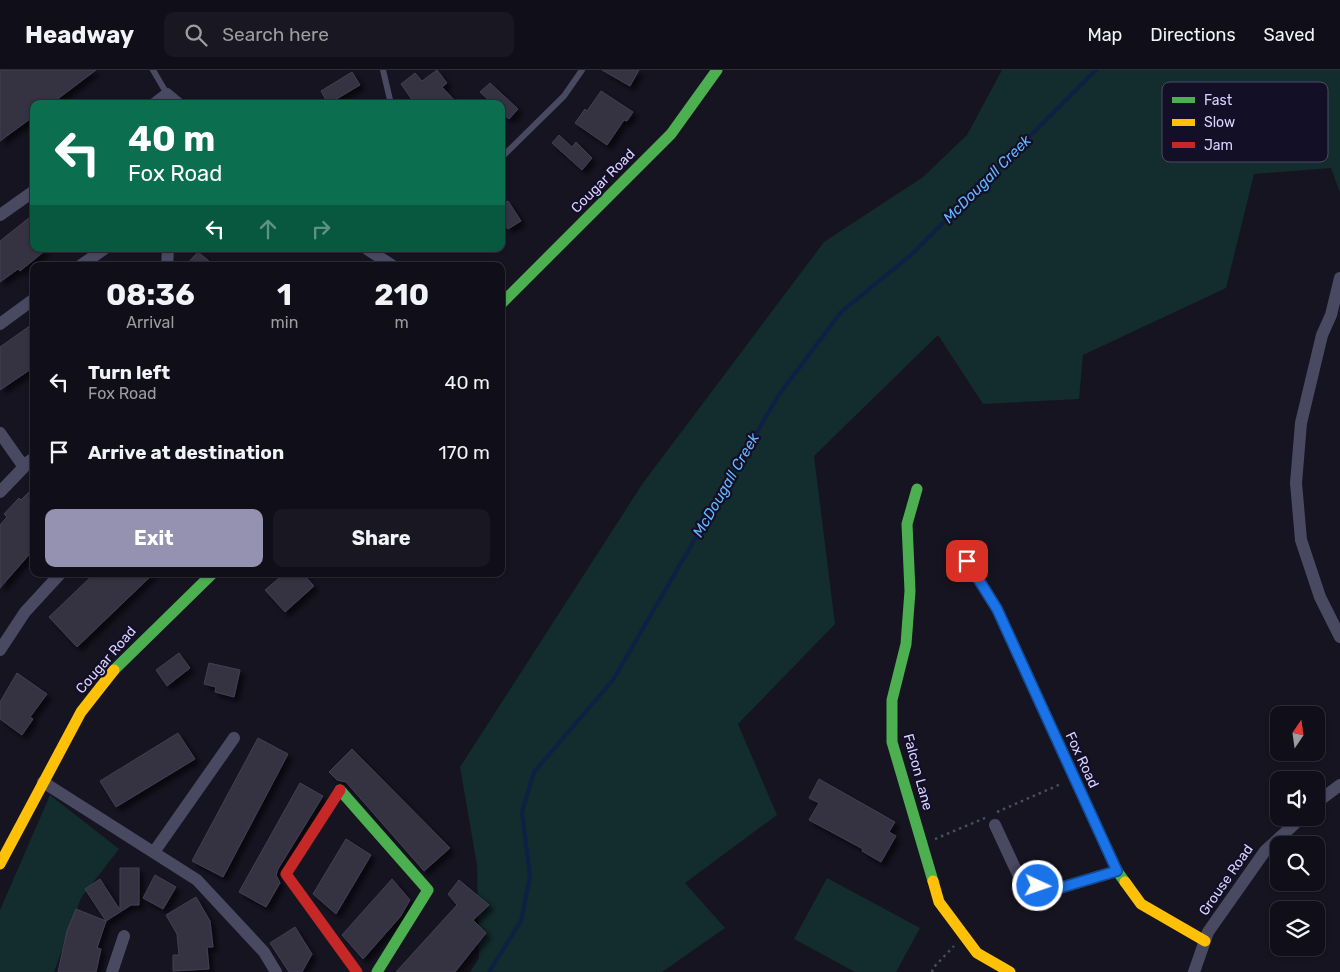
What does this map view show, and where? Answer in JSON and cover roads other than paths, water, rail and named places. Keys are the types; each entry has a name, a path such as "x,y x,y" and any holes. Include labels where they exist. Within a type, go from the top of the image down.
{"street":[{"name":"Cougar Road","path":"505,300 671,134 717,70"},
{"path":"159,100 167,94 174,100"},
{"path":"0,215 30,194"},
{"path":"86,262 100,252"},
{"path":"371,252 385,262"},
{"path":"1340,278 1331,315 1322,335 1300,423 1296,483 1301,540 1320,597 1340,636"},
{"path":"0,324 30,302"},
{"path":"0,433 24,467 0,492"},
{"name":"Falcon Lane","path":"917,489 907,524 910,591 906,644 892,700 892,742 939,902 977,953 1010,972"},
{"name":"Fox Road","path":"967,561 997,609 1117,871 1141,904 1205,940"},
{"path":"0,650 25,612 57,577"},
{"name":"Cougar Road","path":"0,864 81,712 122,660 209,577"},
{"path":"154,852 234,738"},
{"path":"43,782 197,880 264,952 276,972"},
{"path":"1325,796 1340,785"},
{"path":"357,972 286,874 339,788 428,890 377,972"},
{"path":"995,825 1022,883 1053,890 1117,871"},
{"name":"Grouse Road","path":"1194,972 1208,932 1265,851 1292,826"},
{"path":"112,972 124,936"}],"lane":[{"path":"153,70 167,94"},
{"path":"383,70 390,100"},
{"path":"505,154 564,96 582,70"}],"waterway":[{"name":"McDougall Creek","path":"489,972 521,921 530,876 522,812 534,772 613,680 778,396 841,312 911,255 1096,70"}]}
